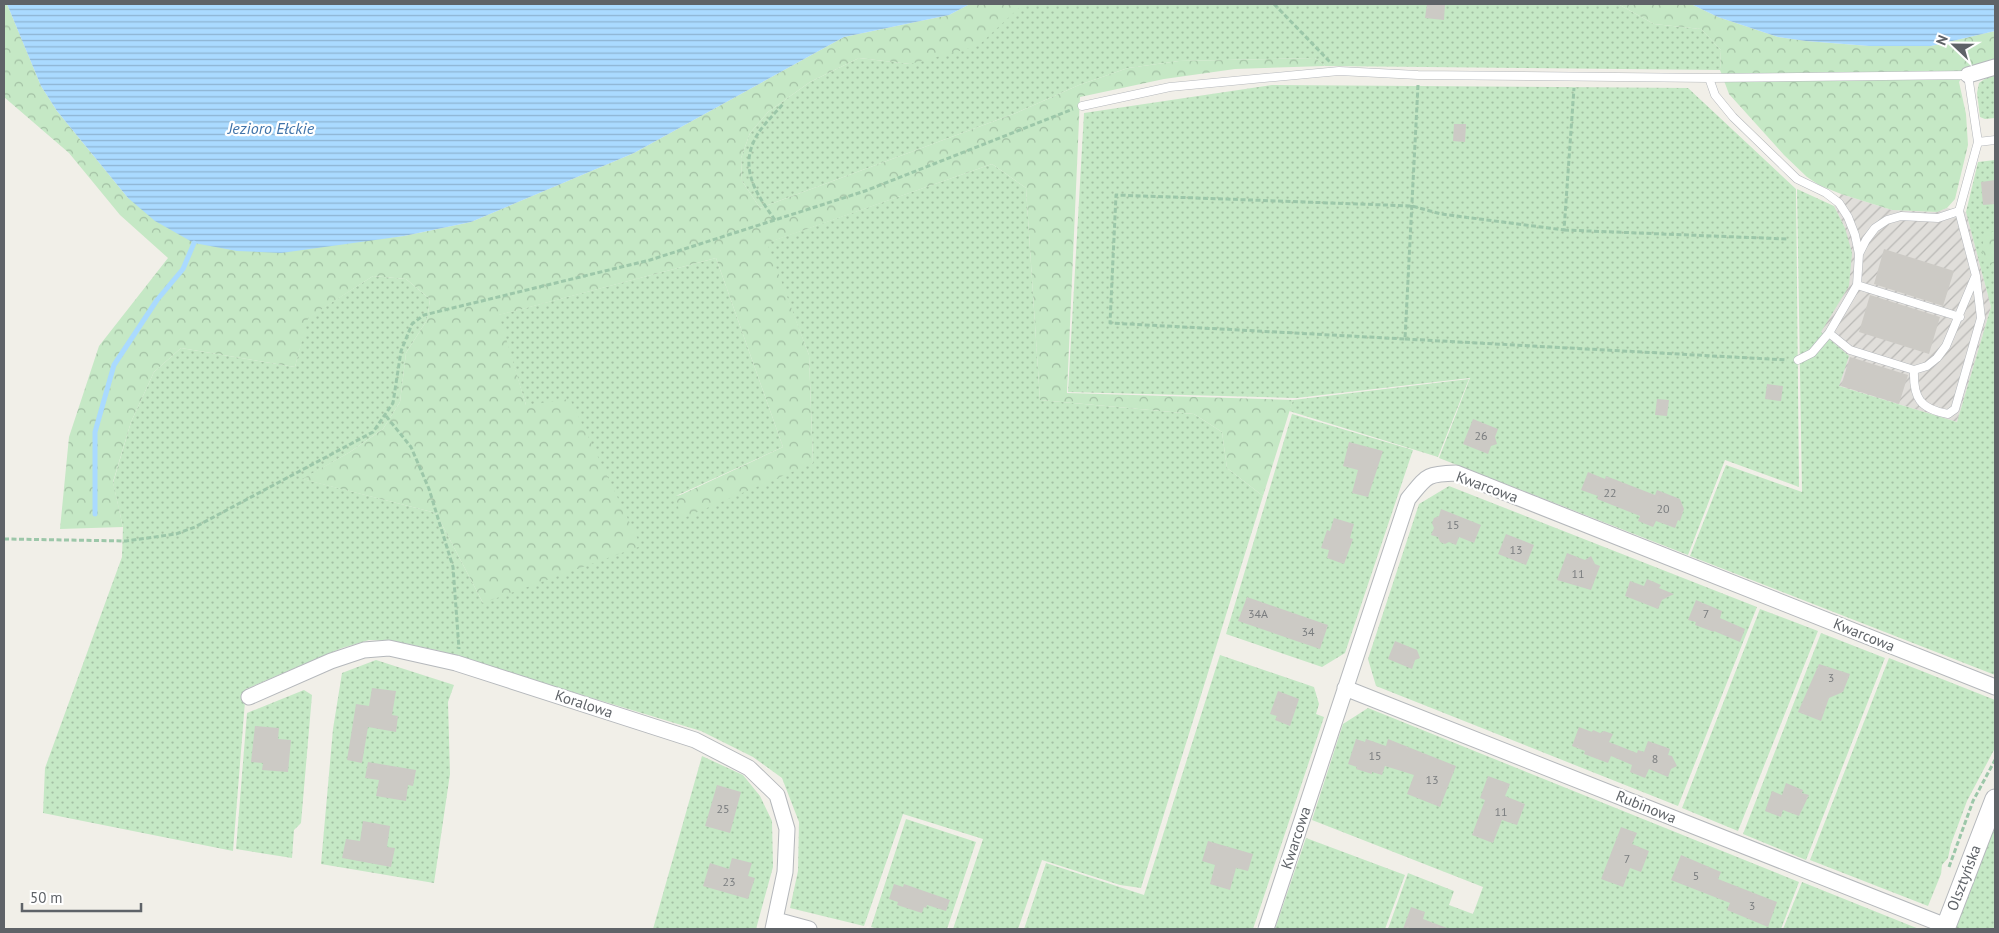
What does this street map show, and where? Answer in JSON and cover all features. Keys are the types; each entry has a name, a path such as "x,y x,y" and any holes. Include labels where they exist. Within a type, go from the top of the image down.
{"street":[{"path":"1968,75 1995,67"},
{"name":"Kwarcowa","path":"1266,929 1408,499 1427,477 1456,473 1995,687"},
{"name":"Koralowa","path":"249,697 331,660 364,650 389,648 456,663 695,740 750,768 777,796 787,829 785,872 774,925"},
{"name":"Rubinowa","path":"1345,688 1945,928"},
{"name":"Olsztyńska","path":"1945,928 1995,799"},
{"path":"774,925 809,929"}],"lane":[{"path":"1082,106 1170,87 1339,71 1418,75 1709,78 1968,75 1978,142 1959,211 1976,276 1981,318 1955,409 1948,414 1940,413 1929,409 1918,399 1914,388 1914,370"},
{"path":"1709,78 1715,95 1733,117 1797,179 1826,193 1839,203 1852,226 1859,254 1857,285 1829,334 1812,353 1798,360"},
{"path":"1978,142 1995,140"},
{"path":"1859,254 1875,228 1887,220 1901,216 1938,218 1959,211"},
{"path":"1829,334 1850,350 1914,370 1927,366 1937,358 1946,346 1976,276"},
{"path":"1857,285 1960,316"}],"path":[{"path":"1274,4 1339,71"},
{"path":"1405,339 1418,75"},
{"path":"1564,230 1574,77"},
{"path":"775,220 758,196 747,167 749,155 758,133 784,102"},
{"path":"4,538 126,541 176,534 195,527 373,432 394,403 401,351 412,324 424,315 650,260 865,191 1082,106"},
{"path":"1787,239 1564,230 1441,214 1412,206 1116,195 1110,323 1798,360"},
{"path":"386,416 411,446 429,489 453,567 460,644 456,663"}],"shaded area":[{"path":"1841,194 1892,210 1937,212 1947,208 1966,212 1991,307 1957,422 1839,386 1821,332 1845,228 1834,206"}],"green space":[{"path":"4,4 7,4 41,86 57,111 128,198 357,241 404,236 471,222 634,153 844,37 949,15 970,4 1023,4 978,46 910,64 859,58 810,82 768,112 750,133 741,158 742,181 760,208 1016,113 1079,85 1128,68 1179,61 1315,58 1325,66 1235,69 1164,79 1080,97 1067,393 1293,400 1263,496 1227,468 1222,432 1194,414 1040,400 1026,188 992,164 767,243 809,355 813,463 681,519 676,497 783,447 716,258 499,315 526,405 570,399 641,546 483,603 436,513 302,479 350,452 383,429 400,402 406,353 427,320 430,299 406,279 373,276 308,318 295,367 181,348 154,372 131,422 113,482 123,527 60,529 69,437 99,346 168,258 120,215 69,153 4,97"},
{"path":"1023,4 1618,4 1654,24 1701,29 1721,50 1720,70 1325,66 1315,58 1179,61 1128,68 1079,85 1016,113 760,208 742,181 741,158 750,133 768,112 810,82 859,58 910,64"},
{"path":"1618,4 1691,4 1718,17 1778,37 1869,46 1931,46 1995,31 1995,60 1968,68 1959,82 1966,114 1968,145 1955,199 1947,208 1937,212 1892,210 1819,185 1807,177 1784,155 1729,94 1720,70 1721,50 1701,29 1654,24"},
{"path":"1995,72 1995,118 1985,119 1980,117 1977,93 1979,83"},
{"path":"1272,85 1688,88 1796,189 1799,487 1725,460 1688,555 1439,458 1470,378 1296,398 1068,392 1084,113"},
{"path":"1995,160 1995,675 1690,556 1726,465 1802,492 1797,189 1834,206 1845,228 1852,253 1849,286 1821,332 1849,356 1839,386 1957,422 1991,307 1966,212 1978,162"},
{"path":"992,164 1026,188 1040,400 1194,414 1222,432 1227,468 1263,496 1141,888 1120,885 1042,860 1018,929 953,929 983,839 903,814 864,926 790,908 798,871 799,822 782,778 753,757 701,731 441,651 394,641 369,640 342,648 246,689 233,851 43,813 45,768 122,557 123,527 113,483 131,422 154,372 181,348 295,367 307,318 373,276 406,279 430,299 427,320 406,353 400,402 383,429 350,452 303,479 436,513 483,603 526,405 498,315 716,258 783,447 676,496 813,463 809,355 766,243"},
{"path":"1995,231 1995,272 1982,252 1984,235"},
{"path":"1469,379 1438,457 1289,411 1293,400"},
{"path":"1292,414 1413,450 1345,653 1322,667 1226,634"},
{"path":"1449,486 1757,607 1678,806 1376,686 1368,659 1419,504"},
{"path":"1760,609 1818,631 1738,831 1682,808"},
{"path":"1821,633 1885,658 1806,860 1743,834"},
{"path":"1220,655 1314,687 1319,704 1316,714 1324,717 1253,929 1024,929 1046,863 1144,895"},
{"path":"1889,658 1995,700 1995,748 1967,801 1951,844 1948,858 1942,865 1941,874 1928,906 1810,860"},
{"path":"376,660 454,685 448,702 450,774 434,883 321,864 333,729 342,673"},
{"path":"304,690 312,695 301,823 294,830 292,858 236,849 247,713"},
{"path":"1368,708 1799,882 1781,929 1388,929 1408,873 1454,891 1449,905 1473,914 1483,887 1312,820 1343,724"},
{"path":"702,756 743,775 760,796 772,821 773,867 756,929 653,929"},
{"path":"906,819 976,842 947,929 878,929 871,927"},
{"path":"1995,820 1995,929 1953,929"},
{"path":"1306,838 1405,875 1385,929 1275,929"},
{"path":"1802,882 1919,929 1783,929"}],"water":[{"name":"Jezioro Ełckie","path":"7,4 970,4 949,15 844,37 634,153 471,222 404,236 281,253 237,251 194,243 155,221 128,198 57,111 41,86"},
{"path":"1691,4 1995,4 1995,31 1931,46 1869,46 1806,41 1778,37 1718,17"}],"building":[{"path":"1427,4 1445,4 1444,20 1425,18"},
{"path":"1454,124 1466,124 1465,142 1453,141"},
{"path":"1995,180 1995,204 1983,205 1981,182"},
{"path":"1884,249 1954,271 1943,306 1874,284"},
{"path":"1870,295 1940,317 1929,354 1859,332"},
{"path":"1850,357 1908,375 1899,404 1841,386"},
{"path":"1767,384 1783,386 1781,401 1765,399"},
{"path":"1657,399 1669,400 1667,416 1655,415"},
{"path":"1473,419 1498,429 1495,437 1497,444 1491,446 1488,454 1463,444"},
{"path":"1349,442 1383,451 1368,497 1352,493 1358,470 1343,466"},
{"path":"1588,472 1605,479 1606,476 1655,495 1657,490 1680,499 1684,509 1680,521 1678,520 1675,528 1656,521 1653,527 1638,521 1640,516 1597,499 1598,496 1581,490"},
{"path":"1441,509 1481,525 1474,543 1459,537 1456,545 1449,542 1445,544 1440,542 1438,537 1431,535 1434,528 1432,523 1434,518 1439,516"},
{"path":"1334,518 1354,524 1350,538 1353,539 1344,564 1327,558 1329,550 1321,548 1327,530 1330,531"},
{"path":"1506,534 1534,545 1526,565 1498,554"},
{"path":"1567,553 1585,560 1591,556 1595,564 1600,566 1591,590 1557,580"},
{"path":"1647,579 1661,585 1659,588 1674,594 1662,600 1658,609 1625,596 1630,581 1644,586"},
{"path":"1247,597 1328,625 1320,649 1238,621"},
{"path":"1696,600 1722,611 1720,618 1745,629 1740,642 1695,625 1696,622 1688,620"},
{"path":"1395,641 1417,650 1420,658 1415,660 1412,669 1388,659"},
{"path":"1819,664 1850,674 1843,692 1829,698 1821,721 1798,712"},
{"path":"372,688 396,691 392,715 398,716 396,732 368,727 362,763 347,760 356,704 369,706"},
{"path":"1278,691 1299,699 1290,726 1275,720 1277,716 1270,714"},
{"path":"255,726 279,728 278,739 291,740 288,772 262,770 263,763 251,762"},
{"path":"1579,727 1592,732 1593,730 1600,733 1604,731 1613,734 1609,742 1637,753 1638,750 1644,752 1648,741 1668,748 1670,749 1668,755 1672,756 1677,766 1671,769 1668,777 1649,769 1645,778 1630,772 1632,765 1611,756 1608,763 1584,754 1585,751 1572,746"},
{"path":"1356,739 1365,742 1366,739 1386,746 1388,739 1456,766 1440,807 1407,794 1414,775 1385,766 1382,775 1372,772 1372,774 1356,769 1357,767 1348,764"},
{"path":"368,762 416,770 413,786 408,785 406,801 376,796 379,780 365,778"},
{"path":"1488,776 1510,784 1505,796 1525,804 1517,825 1502,820 1493,843 1472,835 1485,800 1480,798"},
{"path":"1786,783 1803,790 1802,793 1809,795 1799,816 1783,810 1781,817 1765,811 1772,791 1782,795"},
{"path":"717,785 741,792 730,833 705,826"},
{"path":"363,821 390,826 387,847 395,848 391,867 342,858 346,839 360,841"},
{"path":"1621,827 1637,833 1632,844 1649,851 1641,872 1630,868 1623,887 1601,879"},
{"path":"1208,841 1253,854 1248,871 1236,868 1230,890 1210,884 1215,865 1202,861"},
{"path":"1681,855 1721,872 1718,879 1777,902 1768,927 1727,910 1730,903 1671,880"},
{"path":"732,858 752,863 748,876 755,878 748,899 703,886 710,863 729,869"},
{"path":"894,884 903,887 904,884 950,900 946,911 927,905 922,913 897,905 898,902 889,899"},
{"path":"1411,907 1425,912 1423,919 1447,929 1403,929"}],"waterway":[{"path":"95,514 95,432 114,365 157,300 183,269 194,243"}]}
